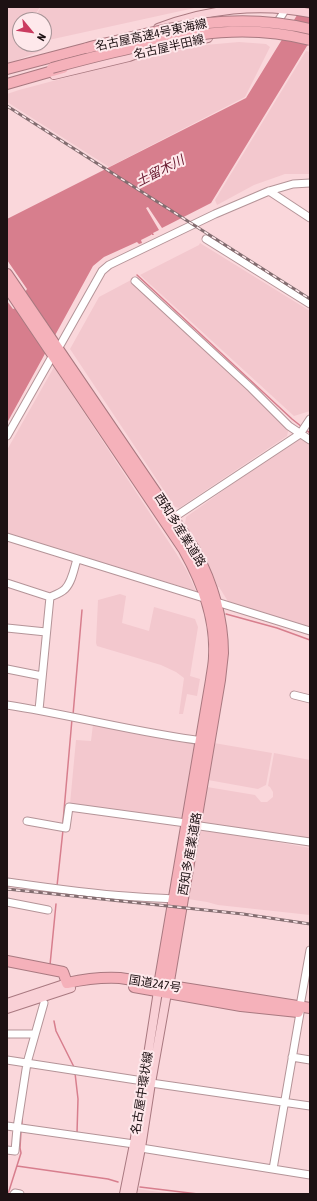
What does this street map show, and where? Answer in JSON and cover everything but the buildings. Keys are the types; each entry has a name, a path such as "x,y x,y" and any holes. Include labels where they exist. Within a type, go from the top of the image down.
{"highway":[{"name":"名古屋高速4号東海線","path":"68,58 87,48 162,30 208,22 232,20 256,21 279,23 310,29"},
{"path":"7,74 140,40 190,30 227,26 263,27 310,34"},
{"name":"名古屋高速4号東海線","path":"7,82 118,51 176,38 218,32 238,31 274,33 310,40"},
{"path":"7,69 68,58"},
{"name":"西知多産業道路","path":"7,274 18,297 54,351 170,520 195,550 204,567 216,603 221,626 223,653 220,680 205,741"},
{"name":"西知多産業道路","path":"7,287 18,297"},
{"name":"西知多産業道路","path":"163,989 205,741 214,655 212,629 202,585 170,520"},
{"name":"西知多産業道路","path":"163,989 173,898 191,824"},
{"path":"7,961 63,972 69,985"},
{"name":"国道247号","path":"69,985 86,979 105,977 120,978 163,989 305,1010"}],"main road":[{"name":"名古屋半田線","path":"7,82 36,74 68,58 189,17 224,10 286,8 310,13"},
{"path":"264,9 272,13 275,19 274,28"},
{"name":"名古屋半田線","path":"7,88 129,56 150,49 203,39 239,36 268,36 310,43"},
{"path":"7,1002 69,985"},
{"path":"7,1009 69,985"},
{"name":"名古屋中環状線","path":"132,1194 147,1082 163,989"},
{"name":"名古屋中環状線","path":"124,1194 138,1146"}],"street":[{"path":"268,36 286,8"},
{"path":"7,436 54,351 102,271 109,265 215,214 269,191 293,184 310,183"},
{"path":"269,191 310,218"},
{"path":"206,239 310,304"},
{"path":"136,281 251,388 289,426 310,440"},
{"path":"170,520 300,434 309,423"},
{"path":"7,537 206,600 310,631"},
{"path":"7,582 50,597 64,590 67,586 77,559"},
{"path":"39,710 50,597"},
{"path":"7,628 46,632"},
{"path":"7,669 42,676"},
{"path":"294,695 310,699"},
{"path":"7,705 39,710 155,734 205,741"},
{"path":"27,821 66,828 68,807 310,842"},
{"path":"7,882 94,893 173,898"},
{"path":"7,902 48,910"},
{"path":"273,1169 292,1057 305,1010 310,950"},
{"path":"7,1150 15,1151 17,1128 28,1063 34,1034 44,1003"},
{"path":"7,1034 34,1034"},
{"path":"292,1057 310,1060"},
{"path":"7,1060 310,1106"},
{"path":"7,1126 310,1175"},
{"path":"14,1194 20,1194"}],"shaded area":[{"path":"7,7 40,7 37,12 12,12 12,52 38,52 7,64"},
{"path":"41,7 199,7 52,39 52,12 38,12"},
{"path":"239,42 266,44 270,47 245,97 109,167 7,102 7,94 132,60 205,45"},
{"path":"306,51 310,52 310,174 285,174 254,185 217,205 215,200"},
{"path":"200,243 310,311 310,411 294,416 140,275 199,245"},
{"path":"131,280 289,427 287,436 179,508 175,507 70,349 99,297"},
{"path":"54,367 176,553 187,571 196,591 7,533 7,450"},
{"path":"297,438 304,438 310,442 310,629 229,603 218,587 206,559 185,524 186,517"},
{"path":"120,594 126,596 122,623 149,631 154,607 195,619 198,627 190,676 200,679 197,696 187,694 183,714 179,714 184,678 176,672 161,665 97,646 98,600"},
{"path":"93,724 196,741 182,819 70,804 76,740 91,741"},
{"path":"214,743 272,753 266,785 258,789 208,780"},
{"path":"274,753 310,760 310,841 202,823 207,787 255,795 261,802 267,802 273,797 273,792 268,786"},
{"path":"203,829 310,848 310,915 218,905 188,899 200,832"},
{"path":"138,1189 174,1194 137,1194"}],"water":[{"name":"土留木川","path":"302,7 310,7 310,41 211,203 162,228 148,207 146,208 159,230 153,233 154,235 151,234 141,240 142,243 139,244 137,242 104,257 93,266 7,423 7,301 13,309 16,308 27,289 7,260 7,219 246,98"}],"waterway":[{"path":"137,275 302,427"},
{"path":"305,429 310,433"},
{"path":"73,715 82,610"},
{"path":"226,614 277,628 310,640"},
{"path":"63,822 72,719"},
{"path":"57,886 63,830"},
{"path":"50,965 56,904"},
{"path":"54,1021 56,1031 74,1067"},
{"path":"75,1073 78,1099 77,1133"},
{"path":"22,1115 22,1125"},
{"path":"8,1194 21,1153 21,1131"},
{"path":"17,1166 108,1179 118,1182"},
{"path":"140,1187 198,1194"}],"railway":[{"path":"7,106 310,299"},
{"path":"7,889 243,914 310,924"}]}
